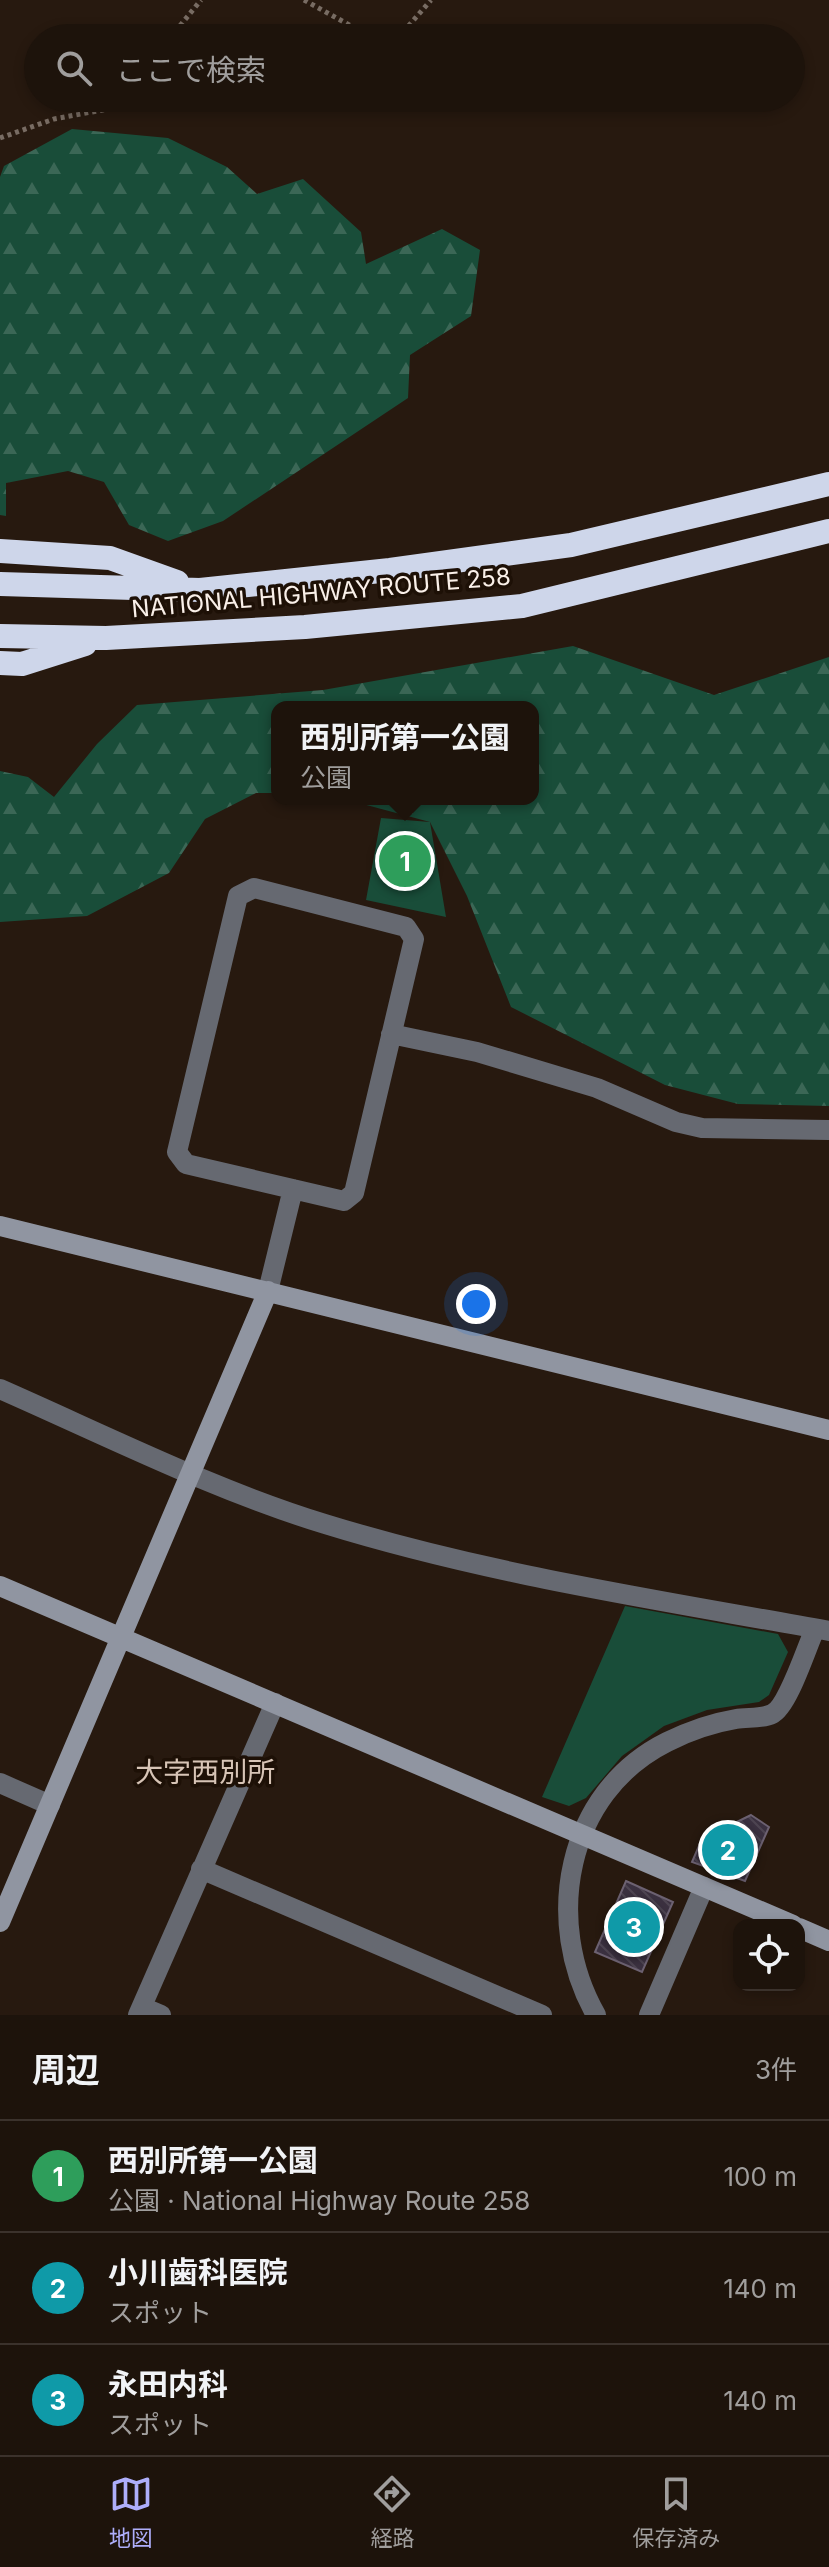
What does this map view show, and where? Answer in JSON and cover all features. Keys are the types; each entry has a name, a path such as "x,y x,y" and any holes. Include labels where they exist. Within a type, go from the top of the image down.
{"highway":[{"name":"NATIONAL HIGHWAY ROUTE 258","path":"0,584 200,590 390,570 571,545 829,484"},
{"name":"NATIONAL HIGHWAY ROUTE 258","path":"0,636 106,638 305,627 522,606 829,531"},
{"path":"0,551 110,558 200,590"},
{"path":"0,663 22,664 106,638"}],"street":[{"path":"254,888 406,927 414,939 391,1034 354,1193 344,1201 186,1164 177,1152 238,896 254,888"},
{"path":"391,1034 477,1052 582,1083 676,1122 702,1128 829,1130"},
{"path":"0,1922 268,1291 293,1189"},
{"path":"0,1226 829,1430"},
{"path":"0,1389 191,1472 322,1524 451,1560 822,1630 783,1706 772,1715 721,1722 663,1744 612,1789 584,1834 567,1884 566,1923 581,1988 596,2015"},
{"path":"0,1586 779,1919"},
{"path":"147,2012 201,1869 275,1703"},
{"path":"0,1783 50,1805"},
{"path":"201,1869 542,2015"},
{"path":"649,2015 704,1887"},
{"path":"805,1931 829,1941"}],"path":[{"path":"181,24 201,0"},
{"path":"304,0 348,24"},
{"path":"410,24 431,0"},
{"path":"0,138 54,119 92,112"}],"green space":[{"path":"72,129 168,138 227,167 257,194 303,179 361,232 366,264 442,229 480,250 471,316 410,355 408,398 223,521 168,541 129,525 104,482 68,471 6,483 6,516 0,515 0,177 4,166"},
{"path":"573,646 714,695 829,657 829,1106 738,1104 665,1085 511,1007 467,896 430,822 366,805 539,805 539,701 271,701 271,793 256,793 205,819 169,873 87,916 0,922 0,771 28,777 54,797 97,744 137,705 323,690"},
{"path":"381,818 430,822 446,917 366,900"},
{"path":"625,1606 778,1634 788,1652 769,1695 759,1702 707,1710 664,1726 622,1756 586,1798 569,1806 542,1797"}],"building":[{"path":"751,1815 769,1827 745,1881 692,1862 702,1839"},
{"path":"626,1881 673,1902 642,1972 595,1952"}],"place":[{"name":"西別所第一公園","path":"405,861"},
{"name":"小川歯科医院","path":"728,1850"},
{"name":"永田内科","path":"634,1927"}],"district":[{"name":"大字西別所","path":"205,1772"}]}
